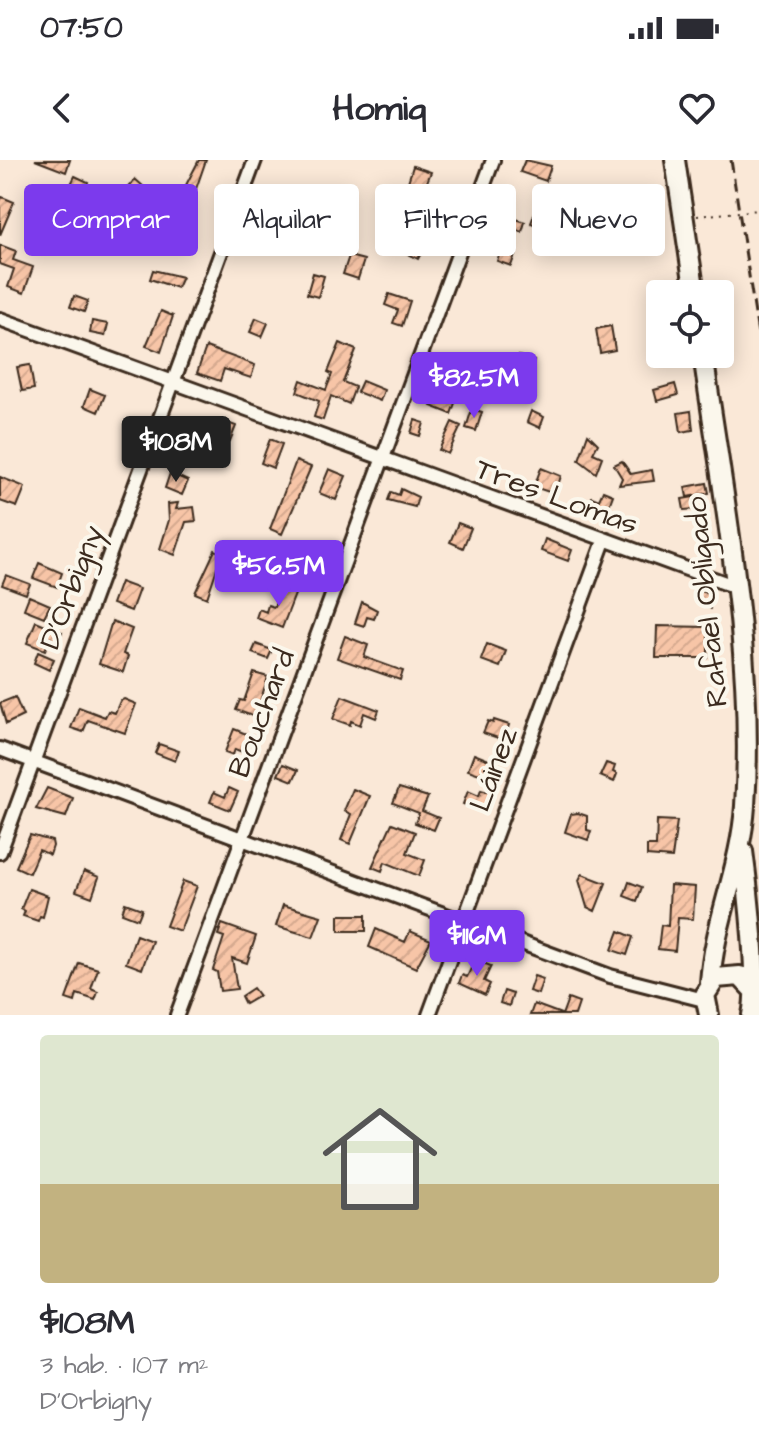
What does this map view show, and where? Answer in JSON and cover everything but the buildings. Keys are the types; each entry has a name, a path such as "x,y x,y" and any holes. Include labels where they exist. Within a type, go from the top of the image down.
{"street":[{"name":"D'Orbigny","path":"0,852 255,160"},
{"name":"Bouchard","path":"177,1015 385,460 493,160"},
{"path":"675,160 693,280"},
{"name":"Tres Lomas","path":"0,319 736,587"},
{"name":"Rafael Obligado","path":"705,368 736,587 747,727 742,845 757,953 756,1003"},
{"name":"Láinez","path":"429,1015 604,541"},
{"path":"0,749 610,976 706,1004 721,976 733,974 745,978 756,1003"},
{"name":"Rafael Obligado","path":"706,1004 712,946 742,845"}],"path":[{"path":"684,218 759,210"}],"railway":[{"path":"731,160 759,340"}]}
